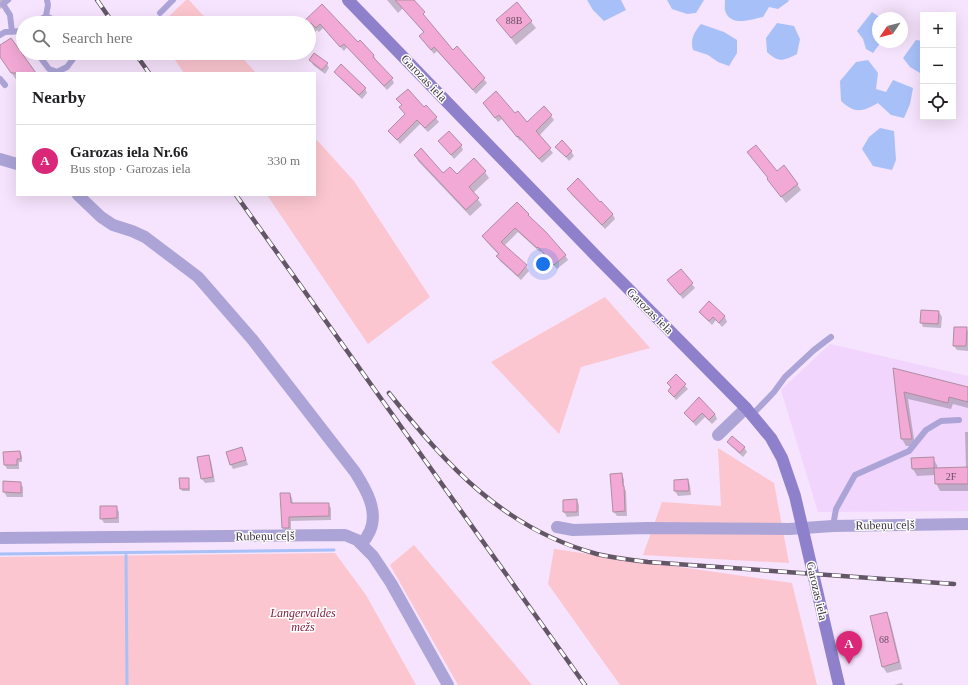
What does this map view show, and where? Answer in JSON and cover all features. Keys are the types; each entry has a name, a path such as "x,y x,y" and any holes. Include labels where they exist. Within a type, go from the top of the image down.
{"main road":[{"name":"Garozas iela","path":"348,0 749,412 771,438 782,458 795,496 839,685"}],"street":[{"path":"0,159 16,164"},
{"path":"79,196 113,225 145,237 198,277 252,339 355,472 365,488 372,506 373,520 371,530 362,544"},
{"path":"718,435 749,412"},
{"name":"Rubeņu ceļš","path":"557,527 573,530 643,528 803,529 833,526 968,524"},
{"name":"Rubeņu ceļš","path":"0,538 345,535 357,540 373,556 391,583 448,685"}],"lane":[{"path":"8,0 3,4 10,15 12,32"},
{"path":"46,16 48,5 47,0"},
{"path":"160,13 173,0"},
{"path":"0,35 6,32 16,32"},
{"path":"42,60 49,69 57,72 67,67 72,60"},
{"path":"0,79 5,85"},
{"path":"749,412 774,392 785,377 814,350 831,337"},
{"path":"833,526 836,509 855,475 908,451 926,430 941,421 959,420"}],"shaded area":[{"path":"830,344 968,376 968,511 818,512 781,390"}],"green space":[{"path":"186,0 189,0 204,16 169,16"},
{"path":"175,60 244,60 255,72 183,72"},
{"path":"316,139 354,181 430,297 368,344 268,196 316,196"},
{"path":"605,297 650,348 581,367 559,434 491,362"},
{"path":"718,448 774,483 789,563 643,555 662,502 721,506"},
{"path":"414,545 532,685 458,685 390,565"},
{"path":"554,549 792,583 817,685 620,685 548,584"},
{"name":"Langervaldes mežs","path":"335,553 366,595 416,685 0,685 0,557"}],"water":[{"path":"587,0 621,0 626,10 604,21 593,10"},
{"path":"667,0 704,0 696,13 687,14 672,9"},
{"path":"725,0 789,1 778,9 769,7 763,17 738,21 733,20 726,13"},
{"path":"872,12 872,48 877,48 873,53 866,49 863,39 857,31"},
{"path":"777,23 794,26 800,39 797,54 781,60 775,58 767,52 766,38"},
{"path":"701,24 724,32 737,40 737,53 729,66 718,62 708,55 693,50 693,36"},
{"path":"916,40 920,41 920,73 910,67 903,58"},
{"path":"868,60 878,73 876,89 886,92 893,80 913,88 910,104 904,118 891,115 878,103 863,110 855,110 841,101 840,81 856,62"},
{"path":"880,128 894,131 896,160 892,170 873,166 862,149 869,137"}],"building":[{"path":"395,0 414,0 425,12 423,14 453,50 457,46 485,78 473,90 434,47 431,50 419,36 424,32"},
{"path":"517,2 532,21 511,38 496,20"},
{"path":"322,4 358,42 360,40 374,55 373,57 393,78 384,86 344,44 340,47 320,24 316,28 316,16 309,16"},
{"path":"11,38 16,45 16,60 27,60 35,72 11,73 0,57 0,45"},
{"path":"316,54 328,63 322,70 309,60 316,60"},
{"path":"341,64 366,88 359,95 334,72"},
{"path":"408,89 424,107 426,105 437,117 425,128 417,120 397,140 388,131 405,114 399,107 402,105 396,99"},
{"path":"496,91 515,113 518,111 527,122 544,106 552,115 536,131 551,148 539,159 518,136 517,137 499,115 495,118 483,103"},
{"path":"449,131 462,145 451,155 438,141"},
{"path":"562,140 572,151 566,157 555,147"},
{"path":"756,145 777,171 784,165 798,184 781,197 747,152"},
{"path":"421,148 443,173 450,167 457,174 474,158 486,171 469,187 479,198 466,210 414,155"},
{"path":"578,178 613,214 602,225 567,189"},
{"path":"517,202 566,255 554,265 538,247 537,248 515,228 501,242 527,265 518,276 496,256 499,254 482,236"},
{"path":"681,269 693,283 680,295 667,280"},
{"path":"709,301 725,316 719,323 713,317 709,321 699,312"},
{"path":"921,310 939,311 938,324 920,323"},
{"path":"954,327 967,327 966,346 953,346"},
{"path":"893,368 968,387 968,402 949,397 948,403 904,392 912,439 901,439"},
{"path":"676,374 686,384 674,397 668,391 671,387 667,383"},
{"path":"699,397 715,414 709,420 702,413 693,422 684,413"},
{"path":"732,436 745,447 740,453 727,442"},
{"path":"242,447 246,460 230,465 226,452"},
{"path":"20,451 21,459 17,459 17,465 4,465 3,452"},
{"path":"209,455 213,477 201,479 197,457"},
{"path":"934,457 934,468 912,469 911,458"},
{"path":"968,467 968,484 935,484 934,468"},
{"path":"622,473 625,511 613,512 610,474"},
{"path":"179,478 189,478 189,489 180,489"},
{"path":"688,479 689,491 674,491 674,480"},
{"path":"3,481 21,482 21,493 3,492"},
{"path":"280,493 290,493 291,503 329,503 329,516 289,517 289,528 282,528"},
{"path":"577,499 577,512 563,512 563,500"},
{"path":"100,506 117,506 117,518 100,519"},
{"path":"887,612 899,662 882,667 870,616"}],"waterway":[{"path":"0,554 334,550"},
{"path":"126,553 127,685"}],"railway":[{"path":"97,0 108,16"},
{"path":"140,60 148,72"},
{"path":"237,196 585,685"},
{"path":"389,393 433,445 480,492 533,529 564,543 597,554 648,562 954,584"}],"place":[{"name":"Garozas iela Nr.66","path":"849,664"}]}
